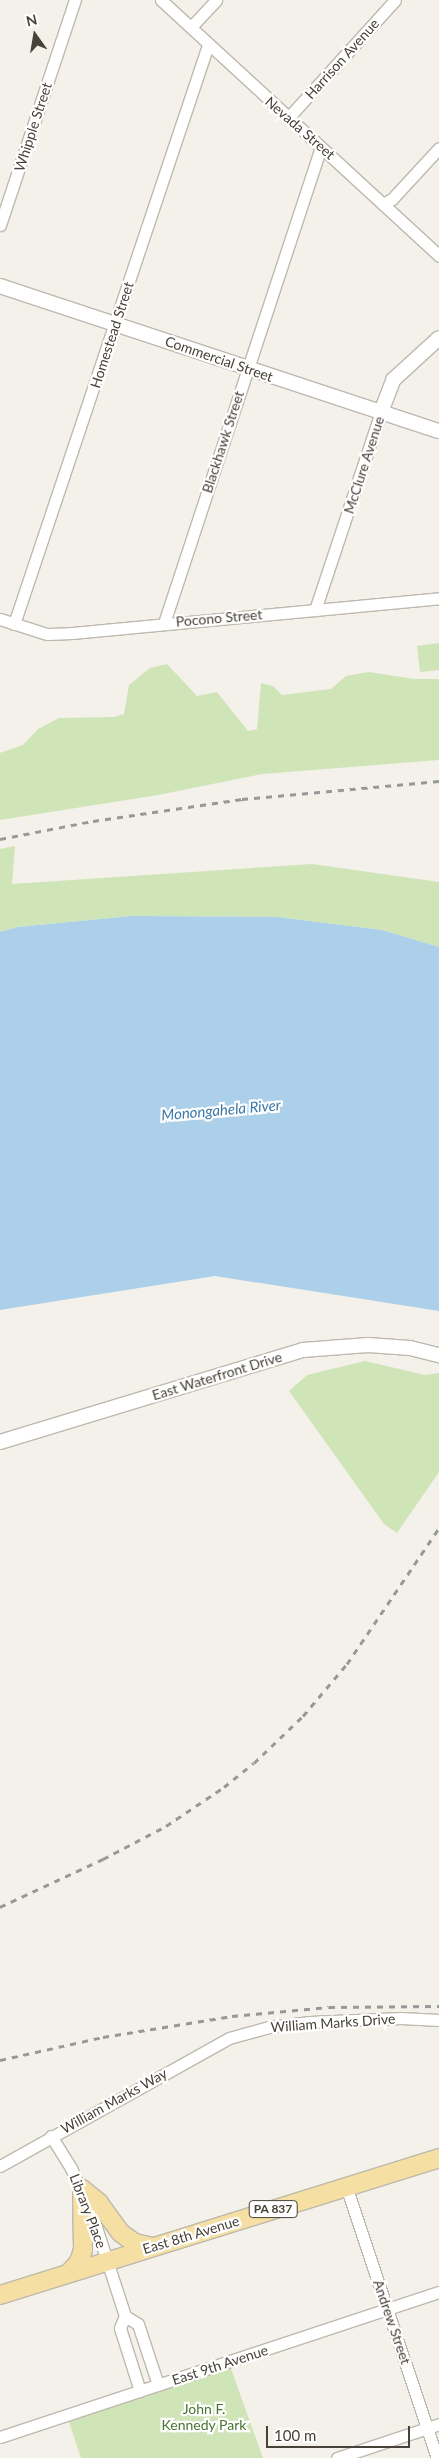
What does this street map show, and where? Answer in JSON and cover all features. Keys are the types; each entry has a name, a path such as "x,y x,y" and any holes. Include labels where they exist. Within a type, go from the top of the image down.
{"main road":[{"name":"East 8th Avenue","path":"0,2295 439,2158"},
{"path":"82,2189 99,2203 121,2234 135,2243 152,2247"},
{"path":"69,2273 79,2262 82,2250 82,2189"}],"street":[{"name":"Whipple Street","path":"0,225 75,0"},
{"name":"Nevada Street","path":"161,0 439,256"},
{"path":"191,27 216,0"},
{"name":"Harrison Avenue","path":"288,118 396,0"},
{"name":"Homestead Street","path":"14,624 208,45"},
{"name":"Blackhawk Street","path":"164,623 321,147"},
{"path":"383,204 392,199 439,148"},
{"name":"Commercial Street","path":"0,286 439,432"},
{"name":"McClure Avenue","path":"316,610 393,380 439,338"},
{"name":"Pocono Street","path":"0,619 47,634 439,598"},
{"name":"East Waterfront Drive","path":"0,1442 303,1350 368,1345 410,1348 439,1355"},
{"name":"William Marks Drive","path":"229,2038 269,2027 310,2022 401,2018 439,2020"},
{"name":"William Marks Way","path":"0,2166 229,2038"},
{"name":"Library Place","path":"51,2136 82,2189 125,2316"},
{"name":"Andrew Street","path":"346,2186 438,2458"},
{"name":"East 9th Avenue","path":"0,2437 439,2292"},
{"path":"140,2392 120,2328 125,2316 138,2324 158,2385"},
{"path":"337,2458 439,2424"}],"green space":[{"path":"439,643 439,670 420,672 417,646"},
{"path":"167,664 197,696 217,692 248,731 257,729 261,683 273,686 282,695 331,689 346,676 369,672 414,679 439,679 439,760 262,774 158,795 0,820 0,753 23,745 38,729 59,718 114,717 124,714 129,685 150,668"},
{"path":"15,846 12,884 312,864 439,882 439,947 382,930 277,917 131,916 18,927 0,932 0,849"},
{"path":"365,1361 425,1375 439,1373 439,1472 397,1533 384,1524 289,1391 307,1375"},
{"name":"John F. Kennedy Park","path":"230,2366 263,2458 81,2458 68,2419"}],"water":[{"name":"Monongahela River","path":"131,916 277,917 382,930 439,947 439,1311 215,1276 0,1310 0,932 18,927"}],"railway":[{"path":"0,839 93,821 242,799 439,781"},
{"path":"0,1907 103,1859 166,1826 224,1787 254,1763 303,1716 347,1664 439,1528"},
{"path":"0,2060 103,2037 232,2016 329,2007 439,2006"}]}
